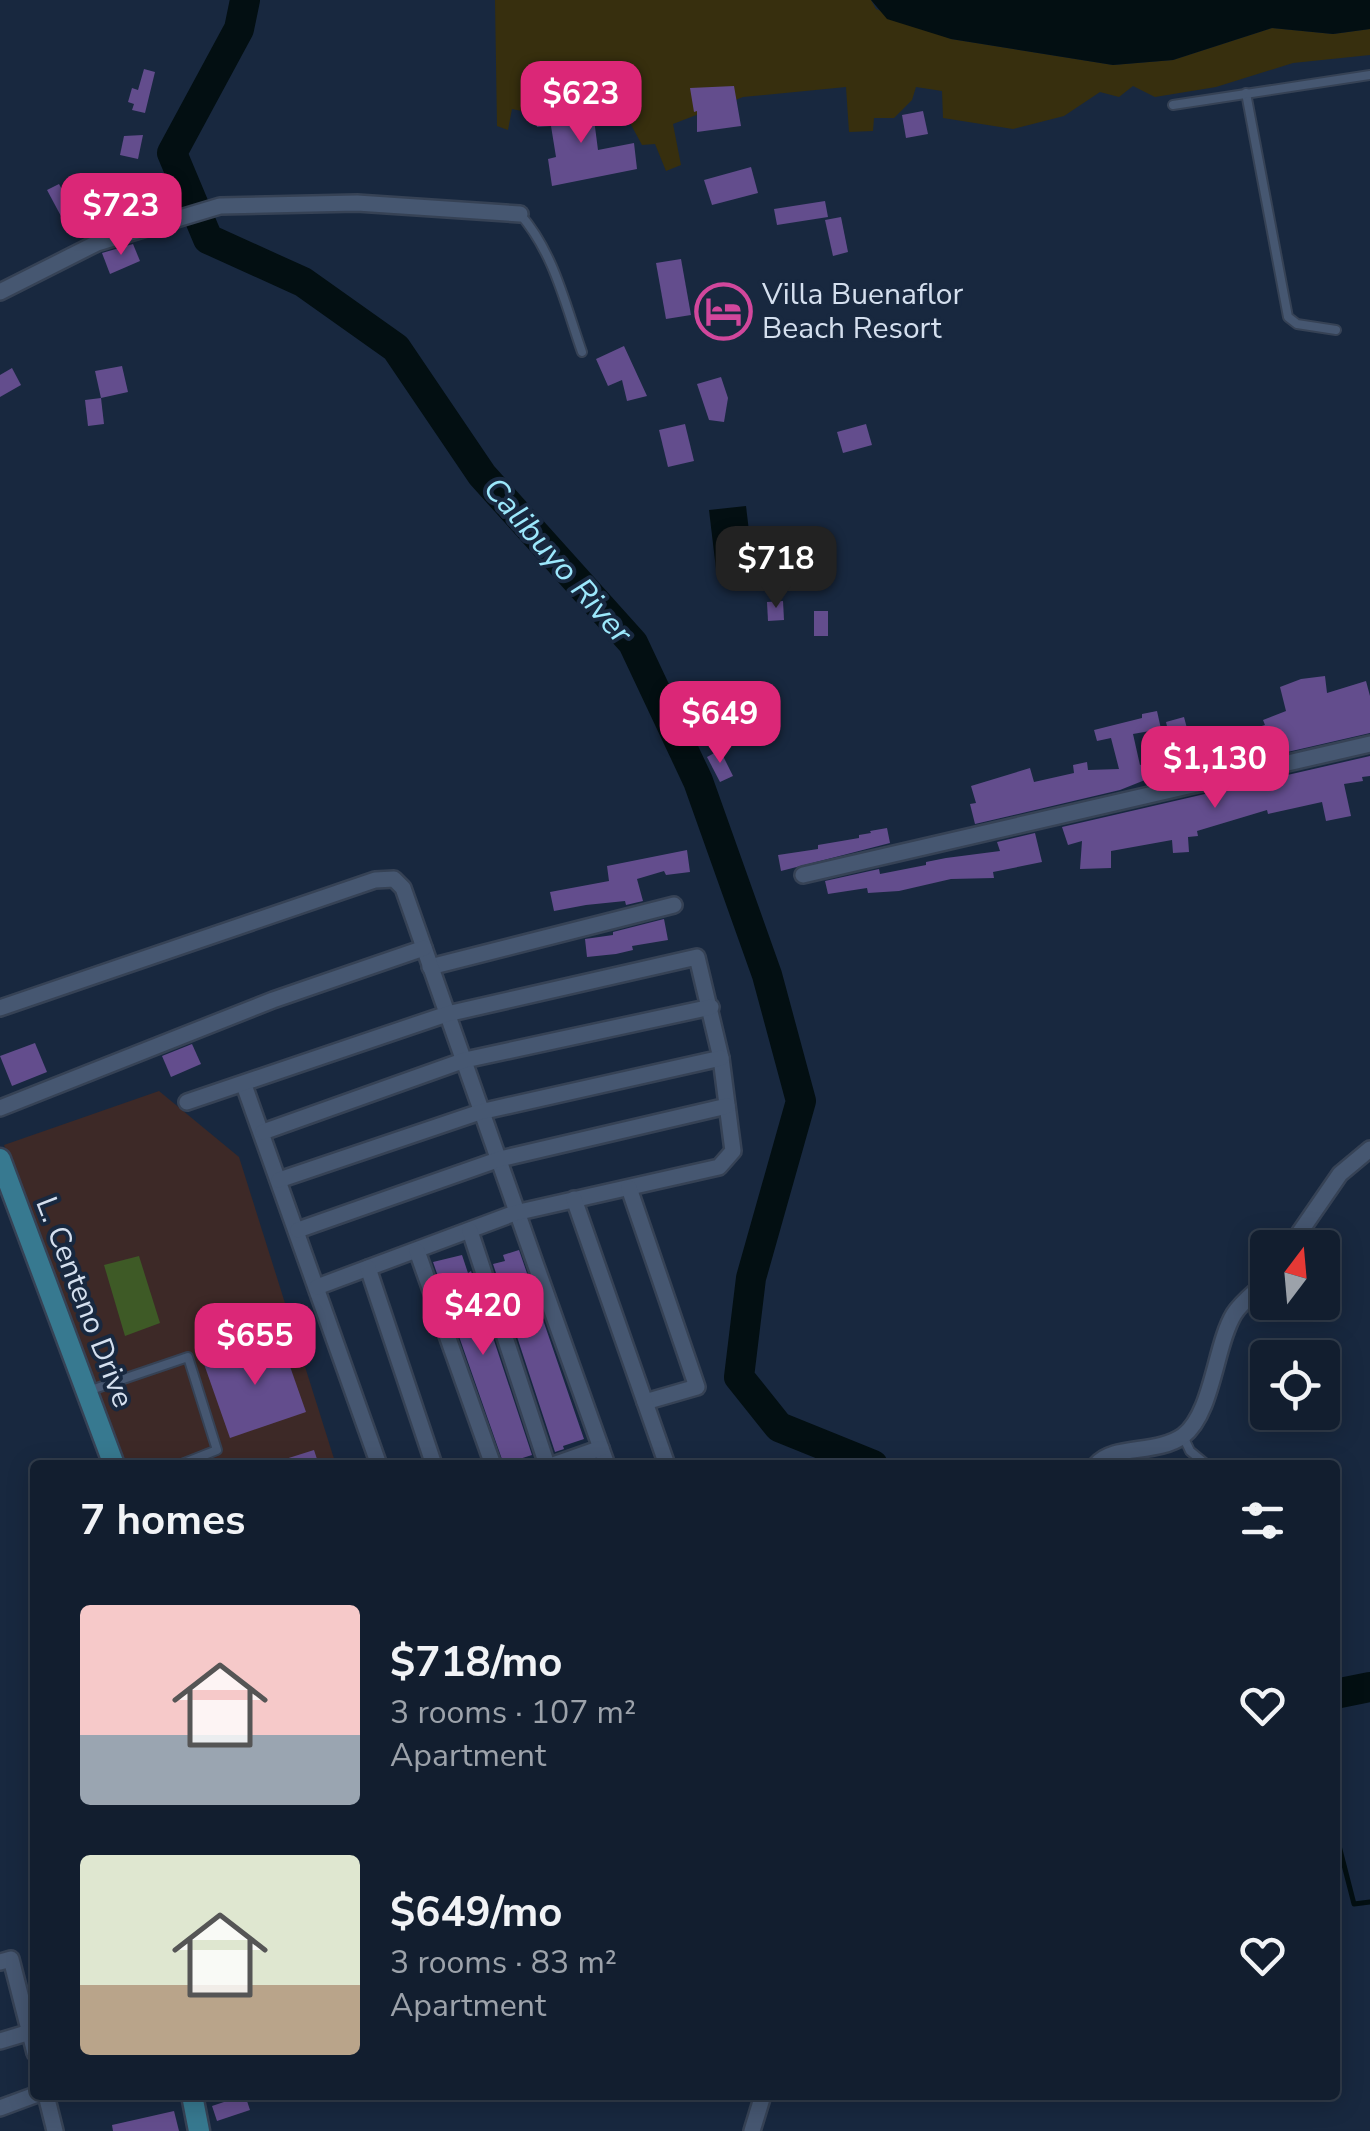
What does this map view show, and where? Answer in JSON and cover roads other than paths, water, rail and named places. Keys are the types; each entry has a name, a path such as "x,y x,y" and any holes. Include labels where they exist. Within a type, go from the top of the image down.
{"street":[{"path":"0,292 97,242 220,206 358,203 520,214"},
{"path":"802,875 1370,744"},
{"path":"1,1006 374,880 394,879 404,888 480,1112 500,1159 515,1213 605,1460"},
{"path":"430,967 674,904"},
{"path":"317,1286 515,1213 719,1167 733,1150 728,1106 711,1007 692,938"},
{"path":"0,1108 274,1000 424,948"},
{"path":"187,1102 446,1014 697,957"},
{"path":"263,1132 465,1060 711,1007"},
{"path":"279,1180 480,1112 721,1058"},
{"path":"244,1085 377,1460"},
{"path":"298,1230 500,1159 728,1106"},
{"path":"1301,1230 1340,1174 1370,1150"},
{"name":"L. Centeno Drive","path":"0,1160 112,1460"},
{"path":"629,1188 697,1387 646,1402"},
{"path":"574,1199 665,1460"},
{"path":"470,1231 548,1460"},
{"path":"417,1251 490,1460"},
{"path":"368,1268 432,1460"},
{"path":"1101,1460 1106,1455 1146,1450 1183,1436 1212,1382 1235,1312 1250,1297"},
{"path":"565,1460 601,1448"},
{"path":"0,1962 11,1958 30,2032 0,2041"},
{"path":"0,2108 30,2097"},
{"path":"47,2100 55,2131"},
{"path":"193,2100 199,2131"},
{"path":"752,2131 761,2100"}],"lane":[{"path":"1172,105 1370,75"},
{"path":"1246,93 1288,317 1298,324 1336,330"},
{"path":"520,214 539,236 551,262 582,352"},
{"path":"88,1391 188,1357 217,1450 192,1460"},
{"path":"1183,1436 1190,1451 1201,1460"}],"waterway":[{"name":"Calibuyo River","path":"245,0 239,29 172,153 208,239 303,282 396,348 482,475 633,643 698,781 767,975 801,1101 751,1278 739,1377 779,1427 861,1460"},
{"name":"Calibuyo River","path":"1340,1693 1370,1687"},
{"path":"1340,1849 1354,1904 1370,1902"}],"place":[{"name":"Villa Buenaflor Beach Resort","path":"723,311"}]}
